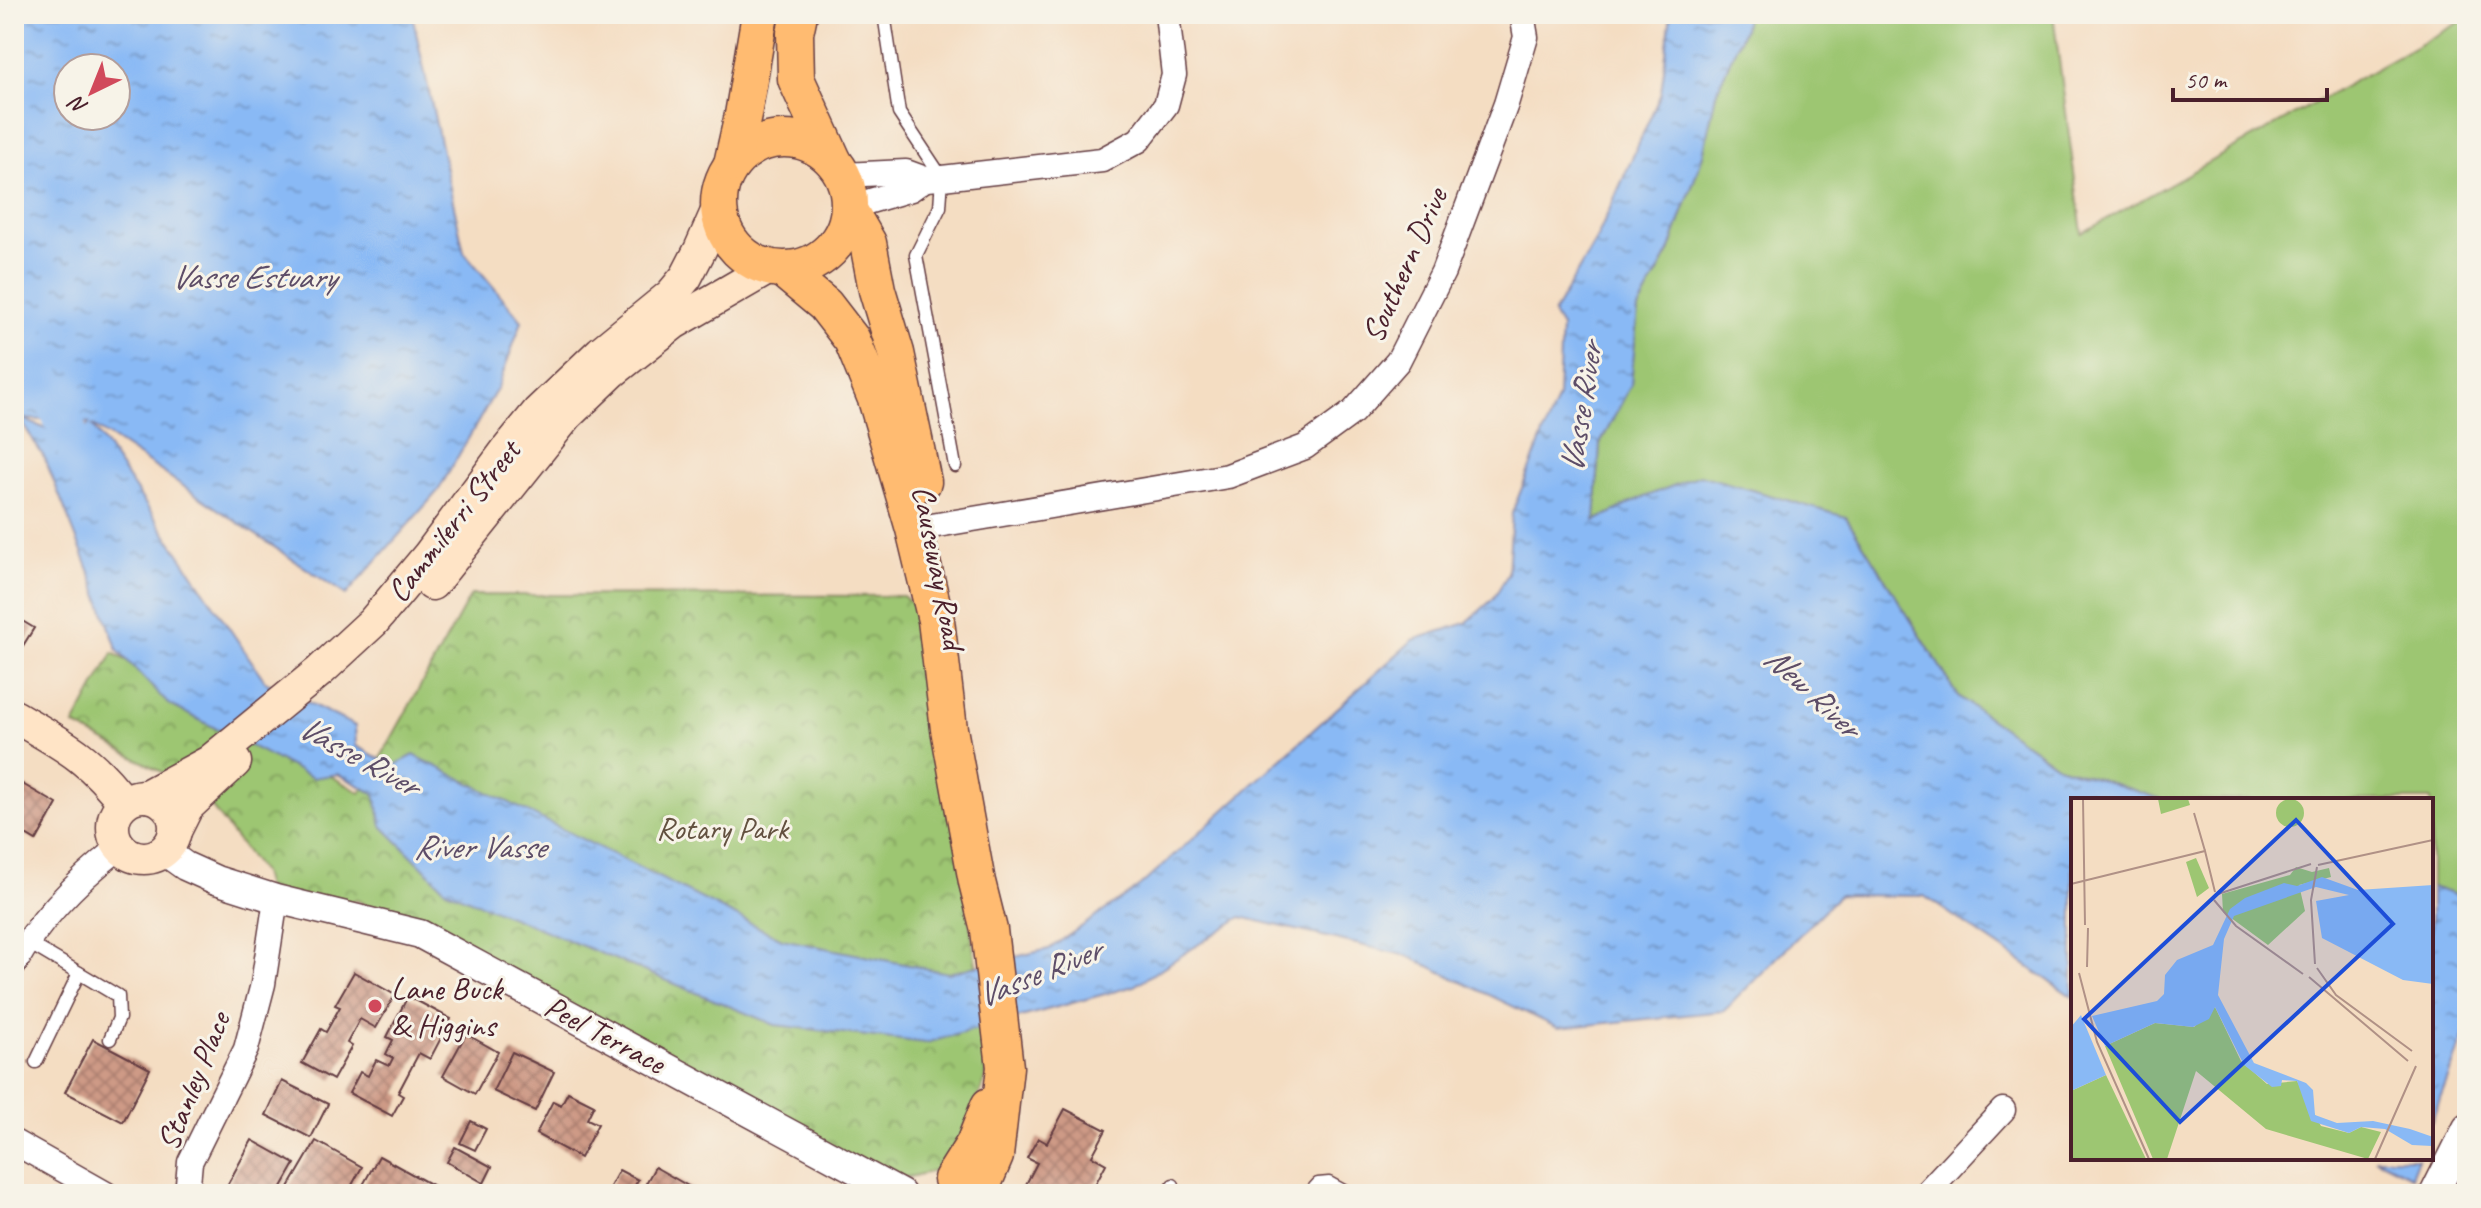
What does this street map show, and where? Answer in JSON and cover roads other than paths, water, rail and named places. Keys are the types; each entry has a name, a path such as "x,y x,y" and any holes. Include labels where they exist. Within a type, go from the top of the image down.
{"main road":[{"path":"732,164 760,14"},
{"name":"Causeway Road","path":"799,14 795,33 796,79 868,243 877,290 896,353 923,527 949,729 977,882 989,930 1005,1067 959,1190"},
{"path":"781,138 800,140 818,148 844,188 844,230 834,247 820,259 802,267 776,269 753,262 729,239 722,224 719,207 724,177 732,164 745,151 762,142 781,138"},
{"name":"Cammilerri Street","path":"170,841 187,807 227,758 325,676 373,622 429,555 538,412 601,352 671,295 686,277 719,207"},
{"name":"Causeway Road","path":"776,269 825,305 852,340 923,527"},
{"name":"Cammilerri Street","path":"325,676 367,654 408,613 567,415 612,372 674,323 776,269"},
{"path":"14,716 75,751 135,799"},
{"name":"Cammilerri Street","path":"135,799 227,758"},
{"path":"156,798 171,812 170,841 150,858 141,859 126,853 112,829 117,810 135,799 156,798"}],"street":[{"path":"844,188 906,172 934,178 1102,160 1139,140 1166,105 1174,75 1167,14"},
{"name":"Southern Drive","path":"923,527 1228,476 1305,447 1353,412 1398,361 1443,272 1506,104 1526,37 1522,14"},
{"name":"Peel Terrace","path":"170,841 185,866 216,880 276,899 420,934 901,1194"},
{"path":"14,965 27,942 83,876 120,847"},
{"name":"Stanley Place","path":"187,1194 190,1162 246,1049 263,984 276,899"},
{"path":"1925,1194 2003,1110"},
{"path":"2434,1194 2467,1128"},
{"path":"14,1142 106,1194"}],"lane":[{"path":"884,14 899,113 934,178"},
{"name":"Causeway Road","path":"934,178 940,207 916,255 955,466"},
{"path":"27,942 118,996 119,1018 110,1039"},
{"path":"36,1062 79,973"},
{"path":"1309,1194 1318,1184 1329,1183 1349,1194"}],"water":[{"path":"14,14 412,14 464,252 522,321 498,387 438,491 346,595 92,425 265,681 355,726 356,746 393,766 414,755 782,939 948,973 1049,949 1140,886 1413,640 1466,623 1493,599 1508,574 1512,513 1558,397 1561,327 1553,314 1596,240 1661,93 1671,14 1746,14 1744,29 1716,93 1703,155 1669,252 1638,309 1631,385 1600,444 1595,521 1700,475 1846,517 1959,697 2058,766 2158,798 2071,798 2071,996 1924,896 1839,895 1724,1011 1558,1028 1408,956 1241,917 1134,986 926,1043 775,1025 446,890 382,826 375,794 338,774 313,778 168,704 118,651 45,459 20,419 14,415","holes":["23,419 89,423 74,441"]},
{"path":"2433,888 2467,899 2467,1027 2433,1118"},
{"path":"2379,1160 2417,1160 2411,1176"}],"waterway":[{"name":"Vasse River","path":"14,312 94,489"}],"place":[{"name":"Lane Buck & Higgins","path":"375,1006"}],"water label":[{"name":"Vasse Estuary","path":"253,276"},
{"name":"New River","path":"1813,691"},
{"name":"River Vasse","path":"479,846"}],"park label":[{"name":"Rotary Park","path":"722,828"}]}
